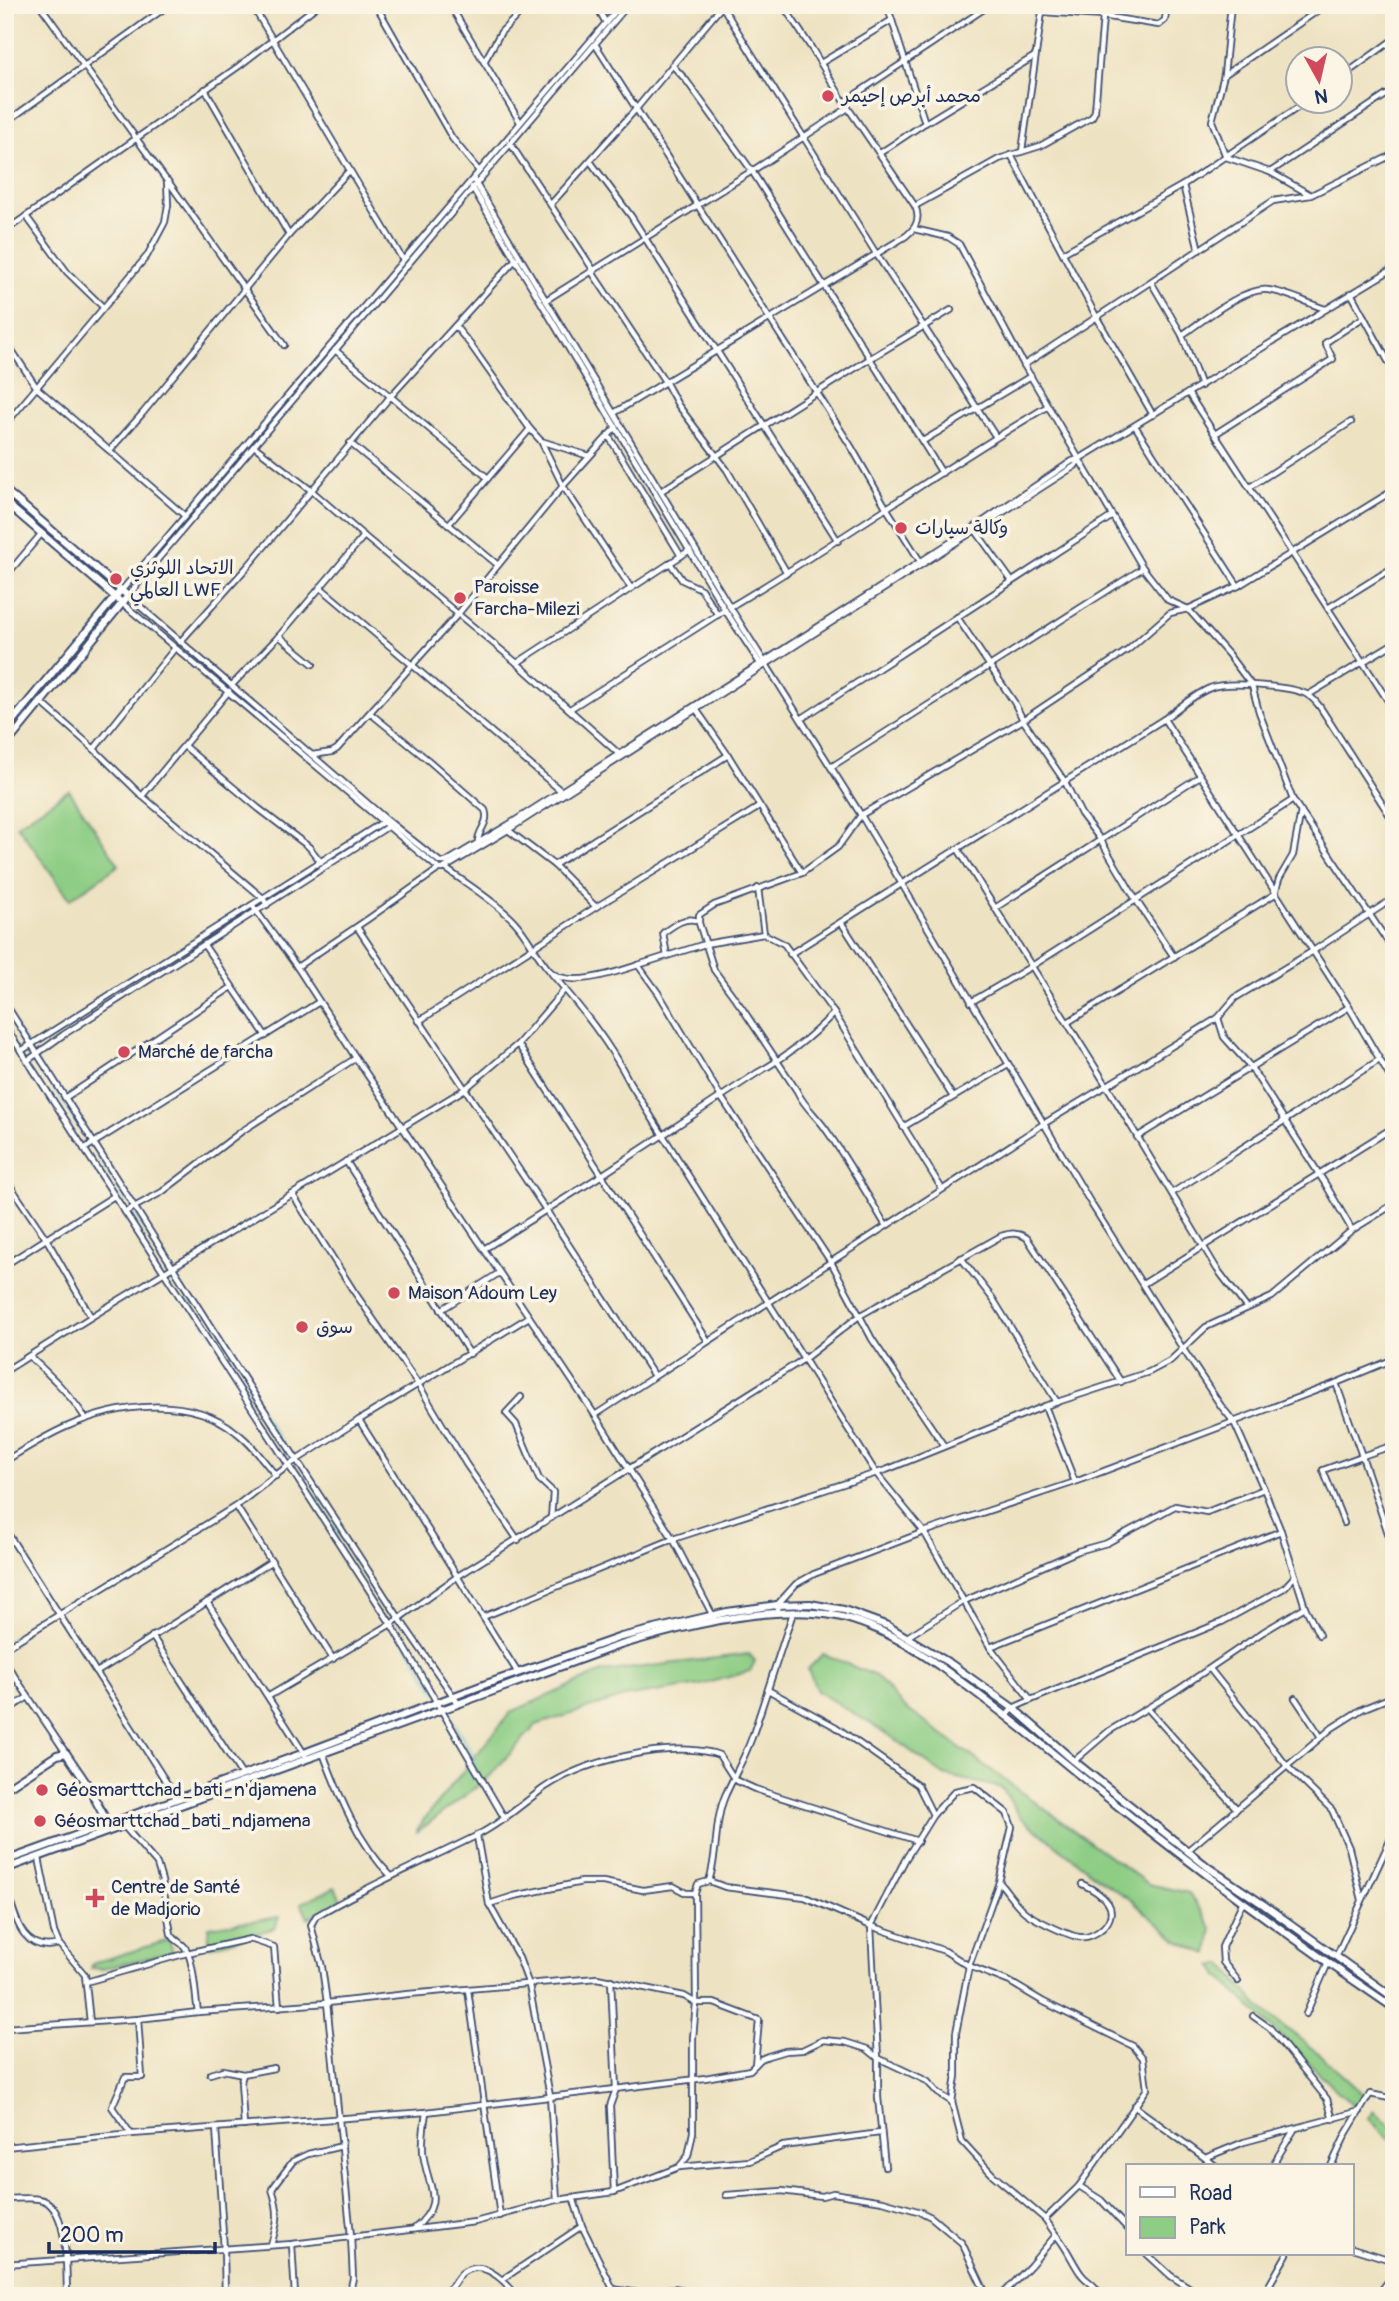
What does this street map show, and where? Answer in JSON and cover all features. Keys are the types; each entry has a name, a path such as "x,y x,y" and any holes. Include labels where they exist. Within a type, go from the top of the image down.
{"street":[{"path":"5,8 10,5"},
{"path":"40,5 284,345"},
{"path":"5,123 169,5"},
{"path":"252,5 403,260"},
{"path":"5,231 318,5"},
{"path":"376,5 452,138 479,171"},
{"path":"450,5 520,122"},
{"path":"515,5 520,13"},
{"path":"484,62 500,32 525,5"},
{"path":"596,5 606,23"},
{"path":"5,746 473,184 479,171 621,5"},
{"path":"5,730 403,260 510,143 628,5"},
{"path":"614,414 877,255 914,229 918,223 915,206 844,102 783,5"},
{"path":"787,12 796,5"},
{"path":"887,5 925,122"},
{"path":"844,102 990,5"},
{"path":"915,206 976,171 1011,155 1040,146 1092,117 1095,111 1104,5"},
{"path":"1021,152 1043,8 1159,25 1165,20 1167,5"},
{"path":"1226,158 1212,121 1224,75 1231,5"},
{"path":"1224,75 1326,5"},
{"path":"551,204 636,109 722,6 922,326 996,437"},
{"path":"821,63 892,20"},
{"path":"1354,67 1394,39"},
{"path":"595,44 852,448 920,561"},
{"path":"880,153 925,122 1035,56"},
{"path":"672,65 686,80 752,171 942,473"},
{"path":"205,89 289,235"},
{"path":"1270,172 1386,95"},
{"path":"544,301 848,108"},
{"path":"1063,253 1183,185 1286,116"},
{"path":"510,143 678,405 716,454 787,573"},
{"path":"1024,365 1273,201 1311,195 1394,154"},
{"path":"1011,155 1153,415"},
{"path":"1226,158 1270,172 1311,195"},
{"path":"590,161 631,216 838,541"},
{"path":"110,450 289,235 349,171"},
{"path":"5,425 138,269 159,236 164,222 168,205 167,181"},
{"path":"473,184 691,550 861,815 1092,1205 1220,1406 1234,1422 1281,1531 1305,1607 1318,1635"},
{"path":"473,184 661,491 728,609"},
{"path":"1183,185 1199,250"},
{"path":"26,216 66,272 103,307"},
{"path":"914,229 948,237 959,244 1024,365 1143,568 1168,600 1188,609 1252,686 1263,723 1293,800 1394,951"},
{"path":"180,642 390,397 516,259"},
{"path":"298,967 439,869 508,830 696,709 1072,461 1135,426 1394,268"},
{"path":"1150,282 1182,335 1200,386"},
{"path":"1182,335 1257,290 1270,290 1325,309"},
{"path":"1350,293 1394,372"},
{"path":"661,491 716,454 766,426 950,310"},
{"path":"1215,435 1333,359 1325,343 1364,317"},
{"path":"455,326 541,441 563,486 631,588"},
{"path":"5,340 37,387 185,516"},
{"path":"335,350 488,478"},
{"path":"923,441 1031,376"},
{"path":"1188,393 1392,701 1394,710"},
{"path":"570,709 1048,406"},
{"path":"1250,487 1351,422"},
{"path":"1135,426 1238,586"},
{"path":"312,755 335,751 412,666 616,427"},
{"path":"448,525 530,429"},
{"path":"608,435 681,556"},
{"path":"541,441 589,456"},
{"path":"350,443 498,566"},
{"path":"254,446 312,491 517,663 618,753"},
{"path":"389,826 440,862 446,862 975,531 1075,466 1079,459"},
{"path":"5,490 232,685 439,869"},
{"path":"886,1226 842,1152 802,1101 778,1061 714,970 698,921 701,913 714,905 802,873 838,847 861,815 1023,720 1128,650 1170,613 1188,609 1238,586 1394,490"},
{"path":"5,502 175,648 384,821"},
{"path":"801,719 1111,517"},
{"path":"975,531 1011,580"},
{"path":"5,577 42,533"},
{"path":"232,685 279,636 364,536"},
{"path":"517,663 691,550"},
{"path":"670,563 682,580 701,589 718,615"},
{"path":"1328,608 1394,567"},
{"path":"831,767 1143,568"},
{"path":"320,587 560,790"},
{"path":"957,617 1014,702 1065,782 1081,814 1100,839 1174,957"},
{"path":"279,636 313,664"},
{"path":"1308,695 1394,643"},
{"path":"94,749 175,648"},
{"path":"790,954 1210,688 1227,684 1290,688 1308,695 1320,707 1394,822"},
{"path":"142,796 229,691"},
{"path":"43,703 142,796 263,898 267,905"},
{"path":"696,709 802,873"},
{"path":"370,713 485,810 486,823 479,833 478,843"},
{"path":"1164,719 1349,1007 1394,1084"},
{"path":"184,746 309,847 321,862"},
{"path":"554,865 728,755"},
{"path":"995,908 1200,776"},
{"path":"971,1002 1032,967 1293,800"},
{"path":"419,1021 532,947 759,807"},
{"path":"1068,1023 1275,894 1279,879 1293,855 1301,811"},
{"path":"21,1051 384,821"},
{"path":"27,1060 389,826"},
{"path":"508,830 554,865 596,907"},
{"path":"958,849 1107,1086 1217,1269 1246,1307"},
{"path":"445,868 510,917 606,1042 876,1473 924,1532 990,1647 1031,1700"},
{"path":"758,888 764,934"},
{"path":"595,1415 1045,1123 1218,1018 1235,998 1394,898"},
{"path":"252,905 298,967 595,1415 673,1539 714,1619"},
{"path":"667,956 663,933 684,920 692,918 698,921"},
{"path":"841,922 953,1097"},
{"path":"357,927 654,1376"},
{"path":"552,974 582,979 608,975 705,944 764,934 784,944 834,1013 942,1189"},
{"path":"204,945 266,1036"},
{"path":"638,965 659,994 720,1097 831,1262 859,1316 944,1446"},
{"path":"65,1098 232,987"},
{"path":"5,1371 465,1089 518,1044 565,989"},
{"path":"84,1149 319,1002"},
{"path":"5,1003 399,1618 458,1703"},
{"path":"1137,1137 1349,1007"},
{"path":"484,1249 778,1061 812,1036 834,1013"},
{"path":"1218,1018 1224,1037 1250,1066 1352,1230"},
{"path":"5,1026 391,1624 505,1819"},
{"path":"518,1044 708,1341"},
{"path":"125,1212 162,1192 242,1131 356,1058"},
{"path":"1172,1194 1379,1060"},
{"path":"903,1128 1008,1065"},
{"path":"1143,1284 1394,1127"},
{"path":"346,1161 470,1354"},
{"path":"5,1178 47,1240 91,1317"},
{"path":"293,1195 518,1540"},
{"path":"5,1265 114,1196"},
{"path":"483,1617 673,1539 876,1473 1045,1406 1149,1372 1170,1361 1206,1327 1272,1297 1352,1230 1394,1205"},
{"path":"268,1696 391,1624 458,1576 804,1359 859,1316 1001,1236 1012,1233 1027,1238 1121,1382"},
{"path":"961,1258 993,1299 1057,1402"},
{"path":"441,1310 499,1273"},
{"path":"5,1648 236,1506 289,1465 359,1420 529,1317"},
{"path":"29,1356 74,1401 86,1419"},
{"path":"777,1608 796,1584 814,1574 924,1532 1075,1482 1394,1359"},
{"path":"1336,1383 1394,1551"},
{"path":"521,1397 506,1413 516,1424 539,1479 552,1492 551,1519"},
{"path":"5,1461 65,1427 86,1419 139,1406 164,1406 198,1412 236,1431 276,1476"},
{"path":"1045,1406 1075,1482"},
{"path":"359,1420 518,1673"},
{"path":"1344,1523 1323,1470 1394,1445"},
{"path":"907,1637 962,1602 1079,1551 1107,1544 1175,1506 1207,1512 1264,1489"},
{"path":"236,1506 333,1659"},
{"path":"5,1529 177,1799"},
{"path":"990,1647 1281,1531"},
{"path":"97,1672 272,1561"},
{"path":"1007,1715 1013,1708 1031,1700 1222,1622 1284,1588 1295,1576"},
{"path":"207,1602 305,1756"},
{"path":"5,1870 305,1756 454,1696 643,1631 777,1608 810,1605 844,1610 888,1626 950,1664 1013,1708 1074,1761 1187,1851 1394,1998"},
{"path":"1074,1761 1109,1731 1210,1670 1263,1632 1305,1607"},
{"path":"777,1608 840,1617 884,1633 947,1671 1007,1715 1152,1833 1394,2008"},
{"path":"709,1881 725,1796 735,1780 793,1612"},
{"path":"5,1861 242,1776 323,1753 614,1647 714,1619"},
{"path":"152,1636 242,1776"},
{"path":"1394,1651 1394,1664"},
{"path":"5,1662 87,1784 108,1824"},
{"path":"1210,1670 1287,1766 1332,1810 1349,1848 1363,1900"},
{"path":"768,1690 836,1727 918,1785 933,1815"},
{"path":"1187,1851 1321,1737 1362,1709 1394,1696"},
{"path":"5,1712 28,1698"},
{"path":"1295,1698 1321,1737"},
{"path":"1147,1709 1237,1809"},
{"path":"349,2296 353,2278 351,2236 327,2004 312,1921 321,1913 391,1876 477,1836 505,1819 546,1787 580,1769 624,1755 674,1751 713,1753 719,1755 735,1780 778,1798 918,1841"},
{"path":"5,1789 57,1755 66,1753"},
{"path":"323,1753 363,1841 375,1860 391,1876"},
{"path":"885,2167 880,2133 871,1926 933,1815 955,1791 974,1787 1007,1813 1012,1827 999,1882 969,1966 956,2034 956,2076 952,2102 962,2141 998,2180 1045,2219 1067,2248 1082,2276 1093,2283 1096,2293 1101,2296"},
{"path":"123,1825 156,1864 172,1934 175,1940 185,1947 191,1966 198,2012"},
{"path":"1336,1957 1394,1832"},
{"path":"477,1836 489,1904 519,1958 529,1985 550,2096 557,2200"},
{"path":"39,1858 54,1932 59,1944 81,1968 86,1982 90,2022"},
{"path":"679,2167 688,2156 691,2144 696,2003 695,1893 698,1884 709,1881 725,1887 804,1897 871,1926 945,1951 969,1966 1010,1982 1053,2007 1133,2046 1143,2058 1147,2089 1079,2186 1045,2219"},
{"path":"489,1904 582,1882 603,1882 643,1890 673,1886 686,1893 695,1893"},
{"path":"999,1882 1026,1913 1079,1938 1097,1933 1110,1916 1108,1903 1082,1884"},
{"path":"5,1884 21,1931 29,1941 50,1947 59,1944"},
{"path":"1238,1981 1223,1962 1222,1947 1243,1901"},
{"path":"86,1982 187,1953 250,1939 274,1947 279,2007"},
{"path":"1306,2014 1328,1962"},
{"path":"5,2028 327,2004 408,1994 597,1978 684,1996 696,2003 714,2003 759,2020 755,2065"},
{"path":"611,1980 616,2089 610,2106 614,2192"},
{"path":"468,1990 500,2216"},
{"path":"1253,2016 1270,2028 1328,2099 1333,2119"},
{"path":"132,2134 113,2107 125,2077 142,2077 138,2019"},
{"path":"5,2147 132,2134 426,2112 694,2079 750,2070 761,2059 785,2051 802,2050 823,2040 845,2042 867,2049 878,2058 927,2081 938,2093 952,2102"},
{"path":"210,2074 230,2070 243,2074 274,2068"},
{"path":"243,2074 241,2082 244,2126"},
{"path":"1332,2164 1370,2094 1394,2099"},
{"path":"1134,2106 1213,2164"},
{"path":"1205,2158 1244,2142 1360,2111"},
{"path":"413,2229 428,2216 432,2204 423,2154 426,2112"},
{"path":"216,2128 225,2296"},
{"path":"1273,2164 1295,2129"},
{"path":"5,2264 292,2244 475,2222 557,2200 614,2192 679,2167 750,2161 783,2146 880,2133"},
{"path":"271,2245 279,2221 272,2189 293,2161 308,2154 342,2147"},
{"path":"1079,2186 1101,2200 1126,2227"},
{"path":"726,2195 782,2191 822,2196 833,2193 883,2201 921,2213 931,2217 962,2243 987,2296"},
{"path":"573,2197 582,2226 613,2289 645,2293 681,2288 689,2296"},
{"path":"5,2199 40,2199 50,2203 56,2211 63,2230 67,2296"},
{"path":"503,2279 582,2226"},
{"path":"1001,2296 1056,2235"},
{"path":"292,2244 295,2296"},
{"path":"1354,2249 1394,2261"},
{"path":"1149,2256 1171,2276 1190,2288 1195,2296"},
{"path":"1263,2296 1286,2256"},
{"path":"439,2296 450,2289 463,2272 475,2267 503,2279 517,2296"},
{"path":"1377,2296 1394,2274"}],"green space":[{"path":"69,790 119,865 70,899 17,825"},
{"path":"749,1654 755,1661 750,1671 701,1685 624,1697 536,1725 487,1779 417,1832 417,1828 511,1712 602,1672"},
{"path":"823,1654 876,1676 904,1707 1148,1884 1189,1893 1212,1928 1208,1954 1178,1941 1130,1899 1021,1818 1002,1788 944,1775 886,1733 817,1691 808,1669"},
{"path":"335,1887 341,1900 308,1918 301,1903"},
{"path":"279,1917 275,1928 210,1947 208,1927"},
{"path":"169,1940 173,1952 102,1969 91,1968 93,1963"},
{"path":"1223,1964 1259,2007 1318,2053 1364,2095 1356,2109 1219,1976 1213,1966"},
{"path":"1374,2111 1394,2129 1394,2144 1368,2118"}],"waterway":[{"path":"5,1012 26,1044"},
{"path":"35,1059 88,1142"},
{"path":"94,1150 126,1201"},
{"path":"132,1210 165,1262"},
{"path":"173,1274 292,1459"},
{"path":"299,1470 390,1617"},
{"path":"395,1625 436,1692"},
{"path":"447,1711 478,1763"}],"place":[{"name":"محمد أبرص إحيمر","path":"828,96"},
{"name":"وكالة سيارات","path":"901,528"},
{"name":"الاتحاد اللوثري العالمي LWF","path":"116,579"},
{"name":"Paroisse Farcha-Milezi","path":"460,598"},
{"name":"Marché de farcha","path":"124,1052"},
{"name":"Maison Adoum Ley","path":"394,1293"},
{"name":"سوق","path":"302,1327"},
{"name":"Géosmarttchad_bati_n'djamena","path":"42,1790"},
{"name":"Géosmarttchad_bati_ndjamena","path":"40,1821"},
{"name":"Centre de Santé de Madjorio","path":"95,1898"}]}
